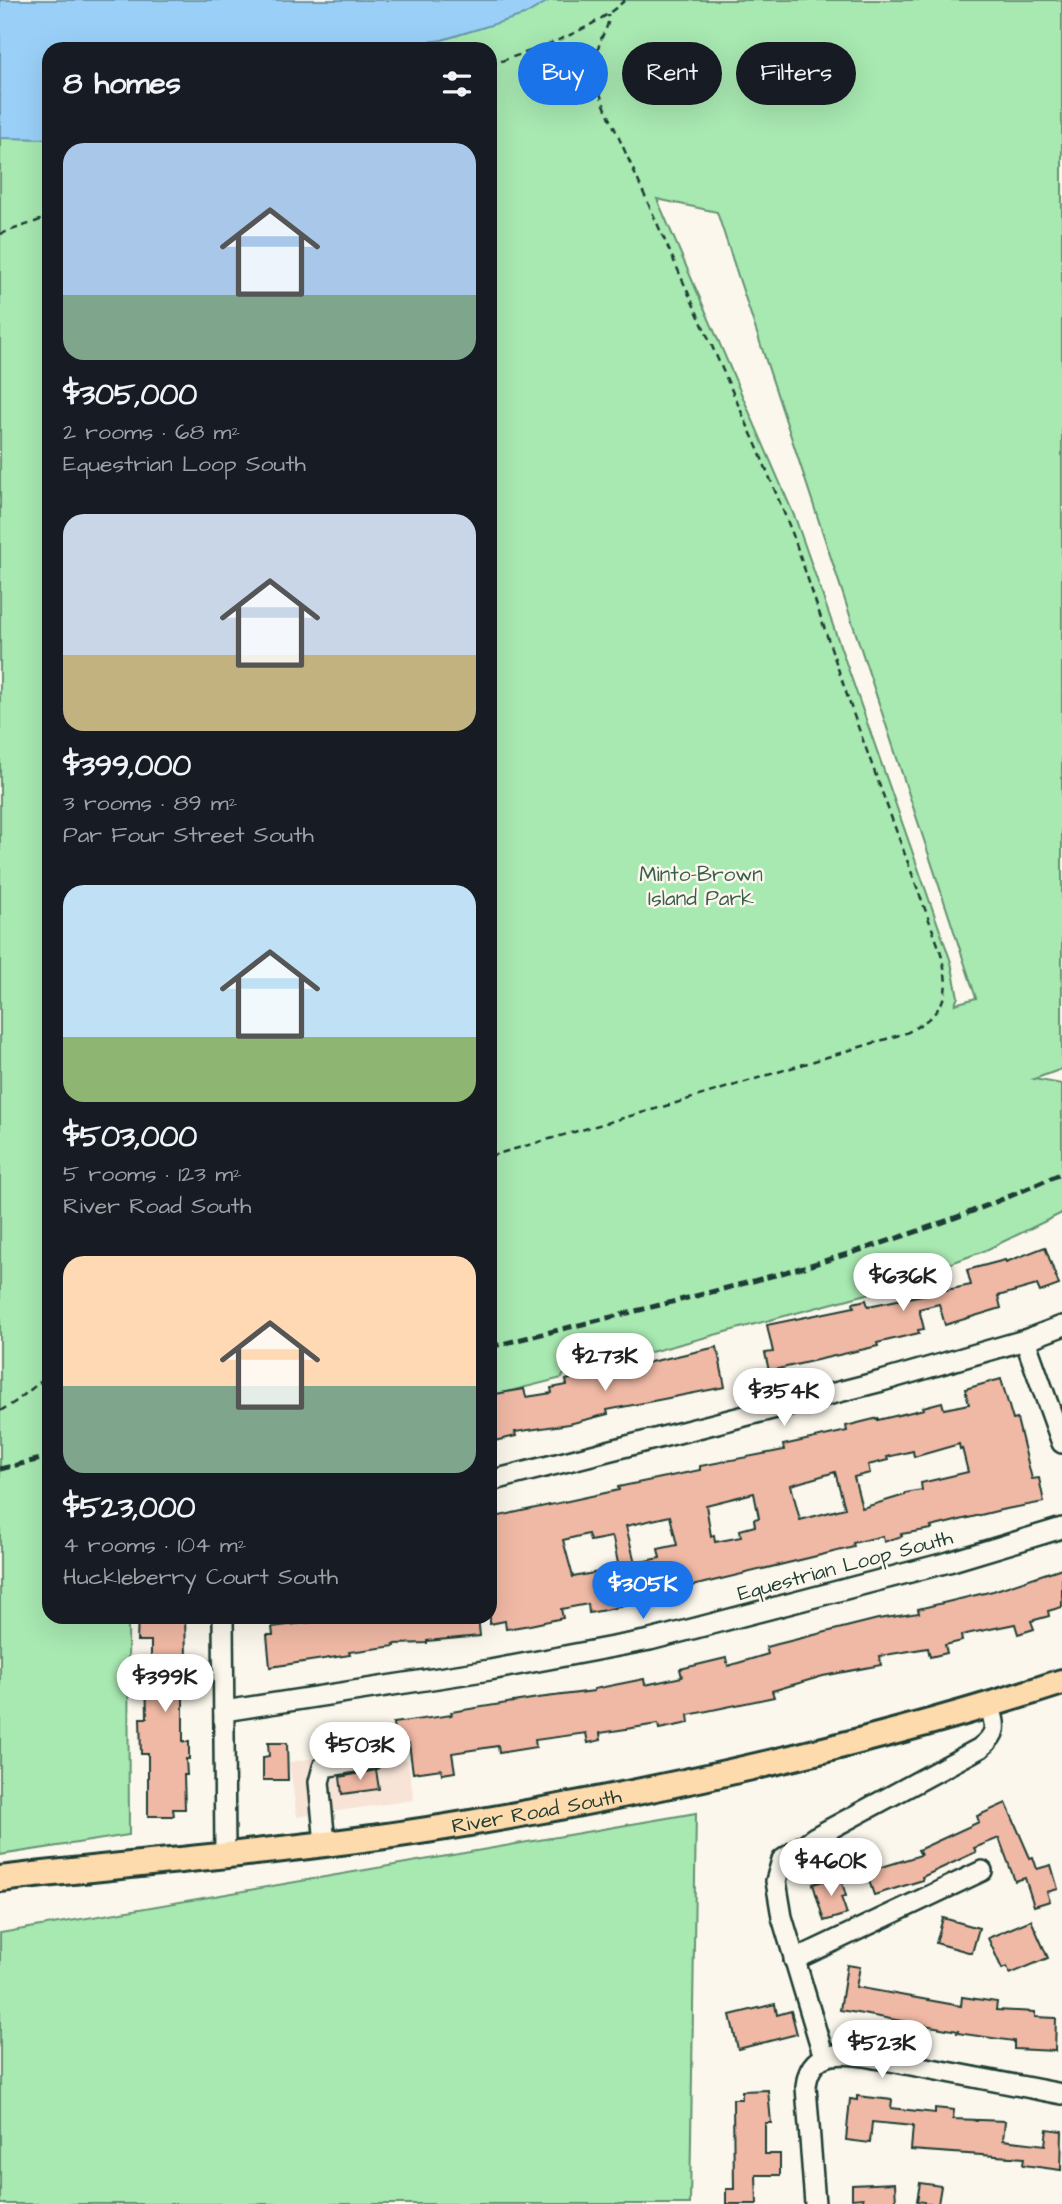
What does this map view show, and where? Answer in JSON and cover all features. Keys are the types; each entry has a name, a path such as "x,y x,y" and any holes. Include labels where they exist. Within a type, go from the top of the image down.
{"main road":[{"name":"River Road South","path":"0,1879 325,1843 464,1824 689,1780 868,1738 1062,1682"}],"street":[{"path":"497,1479 760,1414 1025,1340 1062,1326"},
{"path":"1025,1340 1062,1443"},
{"name":"Equestrian Loop South","path":"224,1711 490,1670 650,1640 962,1559 1062,1528"},
{"path":"223,1624 225,1854"},
{"path":"824,2057 778,1897 776,1881 782,1860 791,1851 815,1837 980,1748 990,1740 995,1731 989,1704"},
{"path":"325,1843 319,1782 323,1767 372,1759"},
{"path":"794,1960 982,1871"},
{"path":"815,2204 806,2087 807,2073 812,2065 824,2057 840,2053 864,2056 1062,2094"}],"path":[{"path":"497,62 590,26 625,0"},
{"path":"497,1154 906,1033 932,1018 943,1002 946,990 940,950 853,713 793,535 758,449 602,100 598,78 598,51 609,22 608,15"},
{"path":"0,234 42,219"},
{"path":"0,1411 42,1381"}],"shaded area":[{"path":"382,1748 408,1761 414,1800 297,1817 289,1762"}],"green space":[{"name":"Minto-Brown Island Park","path":"0,0 1062,0 1062,1069 1034,1079 1062,1084 1062,1213 984,1251 867,1294 636,1356 633,1346 596,1356 598,1365 563,1375 562,1378 497,1394 497,42 42,42 42,1624 128,1624 129,1835 0,1855","holes":["657,199 717,212 976,998 955,1004 958,997 951,962 796,520"]},
{"path":"696,1813 690,2204 0,2204 0,1933"}],"water":[{"path":"0,0 550,0 524,15 428,42 42,42 42,139 0,138"}],"building":[{"path":"1045,1247 1059,1285 1040,1292 1037,1285 998,1296 1001,1308 945,1325 939,1304 919,1309 924,1329 918,1330 919,1333 877,1343 878,1346 769,1371 765,1353 773,1352 767,1325 854,1307 853,1303 866,1300 868,1306 971,1285 967,1270 1005,1260 1006,1262"},
{"path":"717,1347 725,1387 607,1410 608,1414 569,1424 515,1432 516,1436 497,1440 497,1394 524,1389 526,1397 552,1393 551,1388 567,1385 566,1380 586,1375 584,1369 618,1364 619,1369"},
{"path":"1001,1379 1013,1420 1017,1419 1032,1479 1039,1478 1044,1502 901,1534 902,1536 884,1542 883,1536 853,1543 854,1547 688,1587 689,1590 615,1608 589,1613 588,1604 561,1609 563,1618 506,1629 505,1621 497,1623 497,1516 700,1470 700,1466 784,1450 783,1445 847,1431 846,1426 924,1409 923,1407 942,1402 944,1409 969,1404 965,1389","holes":["959,1444 968,1472 921,1483 922,1490 862,1508 854,1477 870,1473 868,1465 888,1460 887,1457 913,1451 914,1457","835,1472 845,1508 800,1520 791,1485","754,1493 759,1518 754,1519 755,1526 740,1530 741,1537 715,1542 714,1535 711,1536 706,1505","670,1516 677,1545 658,1549 660,1558 635,1563 626,1526","588,1534 590,1541 611,1537 619,1568 573,1577 563,1540"]},
{"path":"1062,1568 1062,1607 1048,1611 1049,1616 1031,1621 1034,1629 1018,1634 1015,1624 961,1635 962,1641 945,1645 947,1653 930,1657 928,1648 879,1656 881,1665 823,1676 772,1691 774,1697 688,1715 689,1723 659,1729 658,1724 600,1733 601,1740 588,1743 586,1733 535,1740 536,1747 499,1753 498,1746 452,1753 455,1772 442,1774 441,1769 413,1773 409,1743 395,1744 393,1723 594,1691 644,1679 645,1685 682,1677 680,1669 726,1658 728,1666 768,1654 766,1647 878,1619 919,1613 918,1609 993,1591"},
{"path":"138,1624 185,1624 187,1693 183,1693 183,1742 189,1742 189,1759 186,1759 187,1775 184,1775 185,1809 173,1809 174,1816 148,1816 148,1754 141,1754 140,1718 147,1718 146,1672 151,1672 151,1641 137,1641"},
{"path":"296,1624 479,1624 480,1636 394,1644 395,1646 349,1652 350,1655 270,1667 267,1635 273,1635 272,1627"},
{"path":"268,1743 287,1743 288,1780 263,1780 263,1757 269,1756"},
{"path":"376,1770 379,1789 342,1794 340,1777"},
{"path":"1006,1803 1037,1869 1051,1865 1058,1889 1047,1892 1050,1901 1034,1906 1025,1878 1015,1881 999,1838 974,1848 976,1852 922,1877 923,1880 874,1895 866,1872 921,1855 918,1850 979,1822 977,1816"},
{"path":"840,1876 846,1896 841,1897 847,1914 824,1921 813,1884"},
{"path":"943,1918 979,1928 972,1953 936,1943"},
{"path":"1031,1920 1048,1958 1010,1974 1007,1967 1002,1969 988,1938"},
{"path":"847,1965 860,1967 856,1987 961,2006 962,1997 997,2002 996,2010 1035,2012 1035,2017 1056,2018 1055,2051 1014,2049 1014,2041 957,2033 958,2031 840,2010"},
{"path":"775,2004 777,2015 791,2011 797,2034 738,2049 730,2015"},
{"path":"768,2090 771,2123 765,2123 765,2154 780,2154 780,2175 756,2175 757,2204 726,2204 726,2189 734,2189 733,2099 742,2099 742,2091"},
{"path":"857,2096 892,2100 891,2108 935,2113 935,2108 954,2110 953,2119 1005,2121 1003,2140 1045,2145 1047,2129 1062,2131 1061,2170 1023,2165 1024,2158 911,2150 913,2126 872,2122 870,2143 846,2140 850,2099 857,2100"},
{"path":"895,2183 896,2202 864,2204 863,2198 852,2199 852,2185"},
{"path":"920,2183 941,2186 938,2204 917,2201"}],"railway":[{"path":"497,1345 780,1274 923,1229 1062,1173"},
{"path":"0,1469 42,1459"}]}
